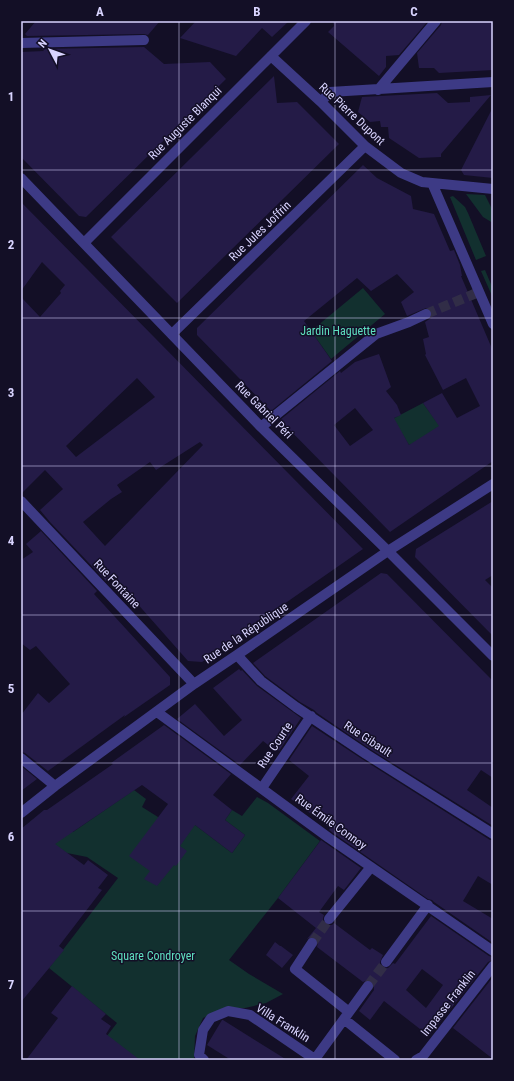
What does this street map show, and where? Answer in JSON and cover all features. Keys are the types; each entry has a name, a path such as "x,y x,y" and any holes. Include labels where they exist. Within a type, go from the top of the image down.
{"street":[{"name":"Rue Auguste Blanqui","path":"84,243 306,21"},
{"path":"378,90 435,21"},
{"path":"21,43 144,40"},
{"name":"Rue Pierre Dupont","path":"271,56 321,102 365,146 401,173 422,182 493,189"},
{"path":"321,102 330,92 493,82"},
{"name":"Rue Jules Joffrin","path":"172,334 365,146"},
{"name":"Rue Gabriel Péri","path":"21,178 261,427 388,550 493,656"},
{"path":"432,183 492,321"},
{"path":"261,427 376,334 426,314"},
{"name":"Rue de la République","path":"21,813 55,786 194,684 237,656 388,550 493,484"},
{"name":"Rue Fontaine","path":"21,501 194,684"},
{"name":"Rue Gibault","path":"237,656 261,681 311,716 366,754 493,834"},
{"name":"Rue Émile Connoy","path":"157,712 329,838 493,950"},
{"name":"Rue Courte","path":"262,788 311,716"},
{"path":"21,758 55,786"},
{"path":"329,919 371,867"},
{"path":"386,962 428,906"},
{"path":"312,943 295,970 347,1015 395,1060"},
{"name":"Impasse Franklin","path":"419,1058 493,966"},
{"name":"Villa Franklin","path":"204,1060 199,1055 203,1030 211,1018 228,1011 250,1015 316,1060 368,986"}],"green space":[{"path":"466,194 485,195 493,211 493,223 483,217"},
{"path":"453,196 465,207 486,256 476,260 450,197"},
{"path":"485,270 493,289 493,298 481,271"},
{"name":"Jardin Haguette","path":"363,288 385,314 331,359 311,331"},
{"path":"423,403 444,432 409,445 403,435 390,442 379,426"},
{"name":"Square Condroyer","path":"134,790 146,799 142,807 158,817 195,825 232,853 245,835 225,820 232,810 242,816 257,797 268,803 320,841 278,898 229,960 283,994 266,1003 245,1008 225,1008 203,1018 195,1036 194,1060 88,1060 117,1023 49,968 118,878 87,857 67,853 41,838 25,826 44,811 73,832"}],"building":[{"path":"36,21 160,21 148,35 27,36 25,34"},
{"path":"196,21 289,21 272,37 262,28 236,56 180,38"},
{"path":"333,21 428,21 399,55 386,56 386,67 379,76 328,32 334,26"},
{"path":"442,21 493,21 493,70 439,73 434,68 419,68 417,53 441,25"},
{"path":"144,47 164,64 210,62 226,79 86,217 79,216 21,157 21,52 44,51 42,49"},
{"path":"274,76 277,103 297,102 339,144 177,303 111,237"},
{"path":"437,93 448,103 470,102 470,97 491,95 441,154 441,157 419,158 389,138 388,127 381,127 380,121 370,122 358,112 362,97"},
{"path":"493,107 493,178 464,175 461,170"},
{"path":"363,165 377,178 411,196 413,209 434,214 450,251 454,250 460,265 461,276 493,351 493,461 390,532 280,420 340,371 341,373 355,362 379,354 391,387 386,391 397,405 401,415 394,418 409,445 439,426 423,403 442,393 457,418 480,406 466,378 443,390 425,355 423,339 429,337 425,322 431,318 432,312 429,308 426,308 407,316 401,302 414,292 397,274 371,291 357,278 304,321 332,361 271,411 197,335 197,328","holes":["355,408 373,430 350,446 334,425"]},
{"path":"21,202 363,549 202,662 188,661 112,575 106,581 40,510 63,489 45,470 21,494 21,297 40,317 61,293 60,291 65,285 42,262 21,291","holes":["137,378 155,397 76,457 66,446","200,442 203,445 105,546 83,522 122,492 117,485 150,462 156,470"]},
{"path":"493,501 493,575 485,580 493,588 493,636 415,557 416,549"},
{"path":"41,531 97,591 94,594 170,677 170,685 124,717 125,715 48,771 25,753 21,752 21,715 38,693 49,703 70,684 36,646 30,650 21,643 21,560 33,552 26,544"},
{"path":"381,573 387,574 493,681 493,778 481,770 467,790 493,808 493,826 370,749 300,702 265,676 253,663"},
{"path":"239,669 241,671 242,670 257,686 301,718 279,751 277,749 276,751 263,741 240,765 177,719 195,704 224,736 242,720 213,688"},
{"path":"164,725 231,774 213,795 232,810 225,820 245,835 232,853 195,825 180,846 187,851 176,866 174,865 157,886 144,879 150,871 129,856 168,804 142,785 55,844 84,865 88,860 108,875 98,888 102,890 59,946 64,950 21,1002 21,829 44,810 47,810 113,764 111,763"},
{"path":"312,726 490,840 493,840 493,885 478,876 463,901 493,919 493,943 333,833 329,830 330,828 291,799 309,776 289,760"},
{"path":"21,766 37,779 21,791"},
{"path":"321,840 361,868 344,890 338,886 319,912 324,915 323,922 328,925 332,925 334,923 370,950 372,948 383,955 380,962 382,967 388,968 393,963 395,964 431,916 489,956 493,957 493,960 488,962 429,1036 384,1001 370,1020 359,1011 374,990 374,983 368,980 363,982 317,947 318,943 316,938 312,937 307,939 316,928 278,898","holes":["422,969 443,985 426,1008 406,990"]},
{"path":"275,942 293,955 282,968 266,955"},
{"path":"493,977 493,1059 453,1028"},
{"path":"72,986 106,1014 101,1019 111,1026 106,1034 140,1060 26,1060 58,1018 51,1013"},
{"path":"222,1020 287,1060 231,1060 207,1045"}],"tunnel":[{"path":"426,314 479,292"},
{"path":"312,943 329,919"},
{"path":"368,986 386,962"}]}
